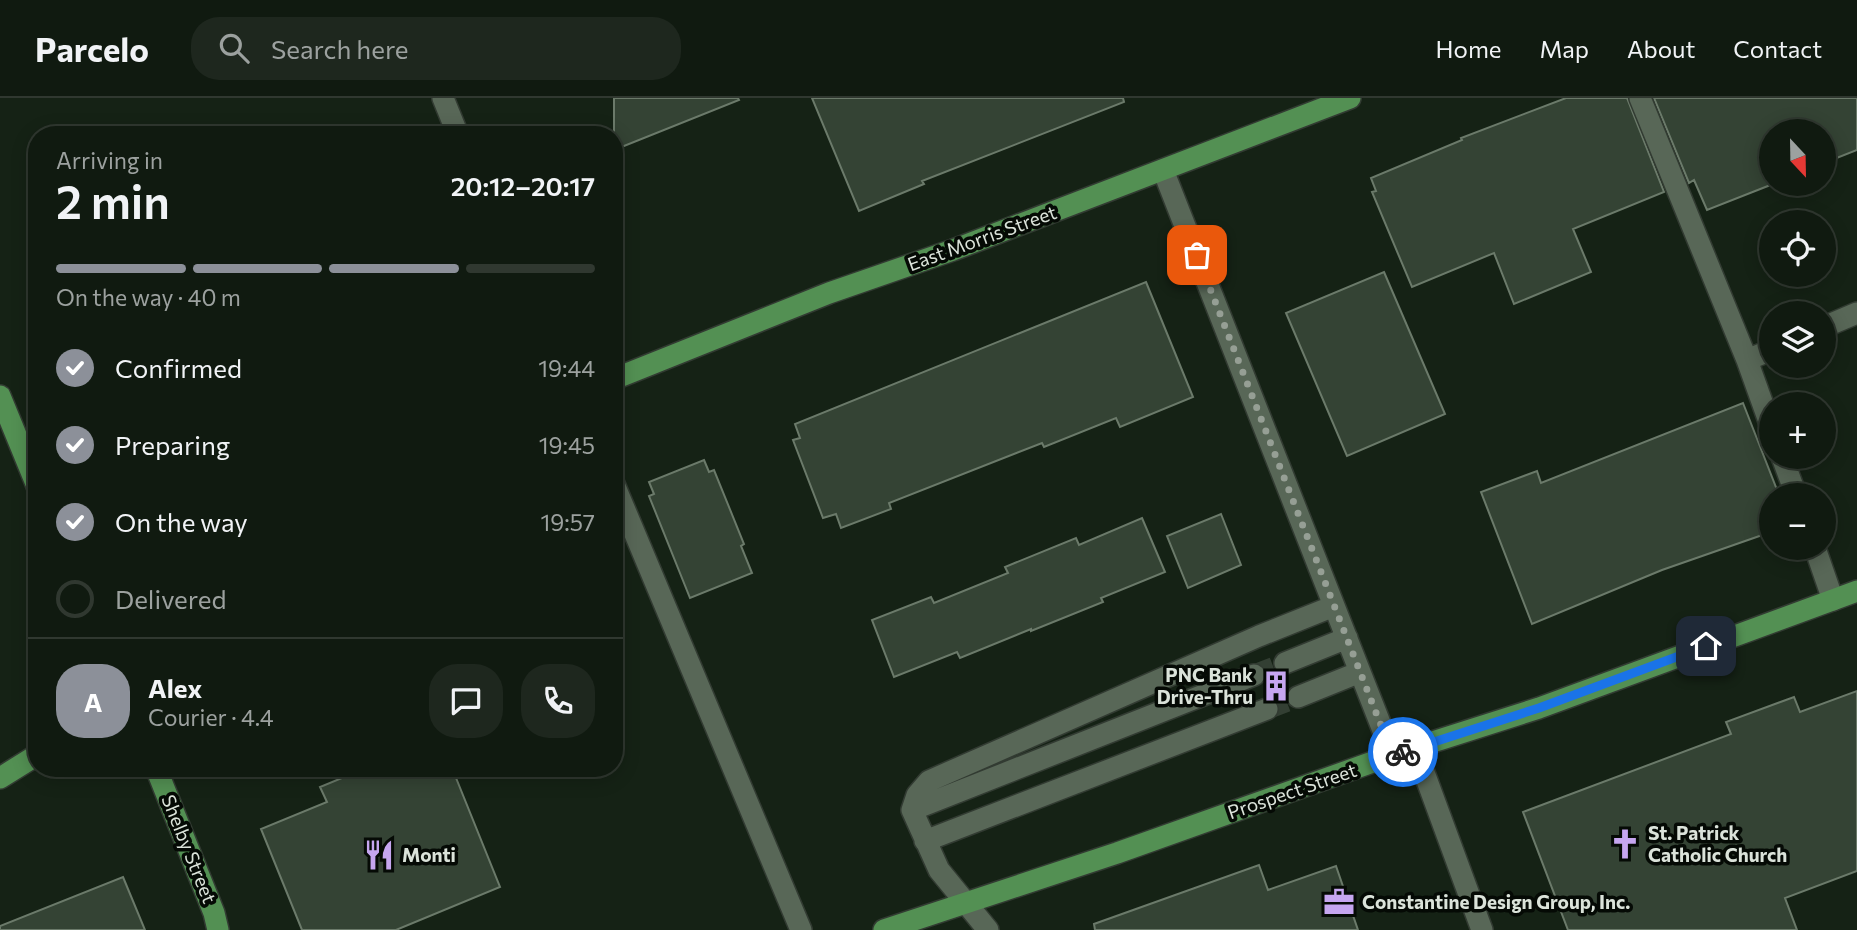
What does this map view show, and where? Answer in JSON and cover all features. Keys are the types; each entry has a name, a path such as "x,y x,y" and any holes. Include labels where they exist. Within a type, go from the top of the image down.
{"main road":[{"name":"East Morris Street","path":"623,375 829,293 953,250 1350,98"},
{"path":"0,396 28,463"},
{"name":"Prospect Street","path":"884,930 965,905 1415,748 1539,708 1857,592"},
{"path":"0,778 28,761"},
{"name":"Shelby Street","path":"160,777 219,924"}],"street":[{"path":"443,98 454,126"},
{"path":"1640,98 1759,395"},
{"path":"1163,170 1393,756"},
{"path":"1836,322 1857,313"},
{"path":"1746,360 1759,355"},
{"path":"623,505 801,930"},
{"path":"1819,560 1833,600"},
{"path":"988,930 939,870 912,810 917,794 929,781 1249,640 1334,606"},
{"path":"1284,663 1347,638"},
{"path":"1298,697 1360,671"},
{"path":"912,810 1254,675"},
{"path":"925,841 1267,709"},
{"path":"1415,748 1482,930"}],"building":[{"path":"614,98 739,100 623,146 623,126 614,126"},
{"path":"812,98 1123,98 1124,102 922,181 924,184 859,211"},
{"path":"1566,98 1627,98 1664,192 1573,229 1591,272 1514,304 1494,253 1412,287 1372,192 1376,191 1371,178 1462,140 1461,138"},
{"path":"1654,98 1857,98 1857,150 1836,158 1836,119 1759,119 1759,190 1707,210 1694,180 1689,183"},
{"path":"1384,272 1445,414 1347,456 1286,313"},
{"path":"1146,282 1193,397 1120,427 1116,418 1044,447 1042,443 889,503 891,509 841,528 836,514 823,518 793,440 800,438 795,424"},
{"path":"1743,403 1759,444 1759,469 1769,469 1774,483 1759,483 1759,536 1662,570 1532,624 1481,492 1537,471 1541,483"},
{"path":"704,460 709,472 714,470 744,544 741,546 752,573 690,598 649,496 654,494 649,482"},
{"path":"1221,514 1241,565 1188,588 1167,536"},
{"path":"1142,518 1165,572 1101,598 1103,602 1031,631 960,658 957,652 894,677 872,620 931,597 934,603 1008,573 1005,567 1076,538 1079,545"},
{"path":"1857,691 1857,871 1785,898 1797,930 1568,930 1523,812 1731,734 1726,722 1794,697 1800,712"},
{"name":"Monti","path":"344,777 456,777 500,887 396,930 302,930 261,829 327,802 320,787"},
{"path":"1259,865 1268,890 1336,866 1358,930 1095,930 1094,924"},
{"path":"123,877 145,930 0,930 0,926"}],"tunnel":[{"path":"1254,675 1285,663"},
{"path":"1267,709 1298,697"}],"way so far":[{"path":"1197,255 1393,756 1403,752"}],"place":[{"name":"PNC Bank Drive-Thru","path":"1276,686"},
{"name":"St. Patrick Catholic Church","path":"1625,844"},
{"name":"Monti","path":"379,855"},
{"name":"Constantine Design Group, Inc.","path":"1339,902"}],"route":[{"path":"1403,752 1539,708 1706,646"}]}
